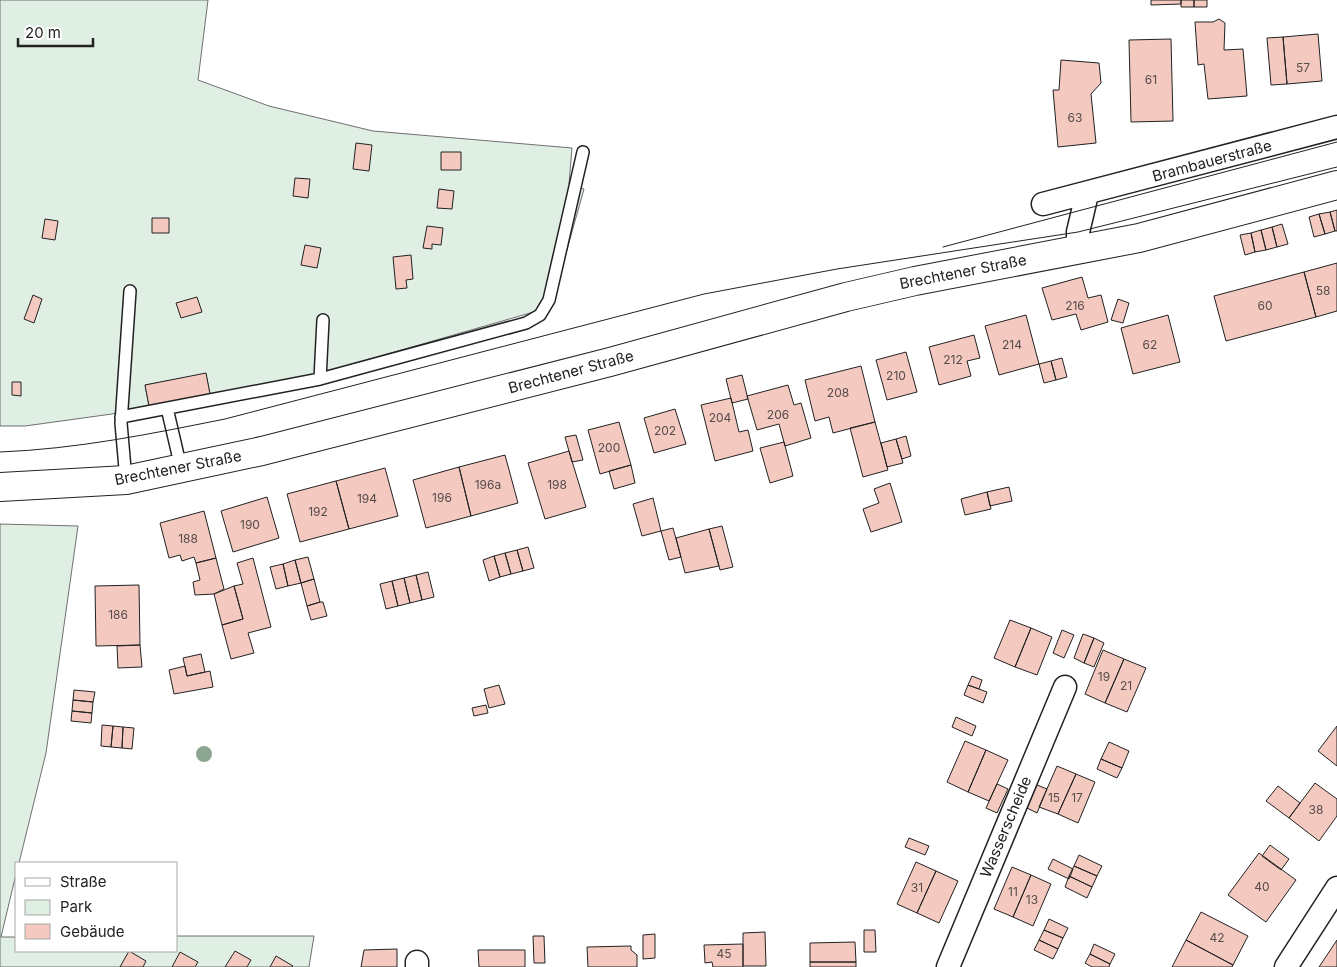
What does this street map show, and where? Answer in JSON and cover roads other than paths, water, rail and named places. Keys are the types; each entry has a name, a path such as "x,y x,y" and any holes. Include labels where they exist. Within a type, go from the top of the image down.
{"main road":[{"name":"Brechtener Straße","path":"0,488 126,480 272,448 610,362 846,297 915,281 1139,238 1337,185"}],"street":[{"name":"Brambauerstraße","path":"1043,204 1337,127"},
{"path":"1078,251 1078,232 1087,194"},
{"name":"Wasserscheide","path":"948,967 1065,687"},
{"path":"1286,967 1337,888"}],"lane":[{"path":"121,417 320,378 526,323 540,315 550,300 583,152"},
{"path":"126,480 121,417 130,291"},
{"path":"320,378 323,320"},
{"path":"166,408 181,468"}],"tram line":[{"path":"943,247 1337,142"},
{"path":"0,452 85,444 225,419 704,294 837,269 1078,232 1337,167"}]}
